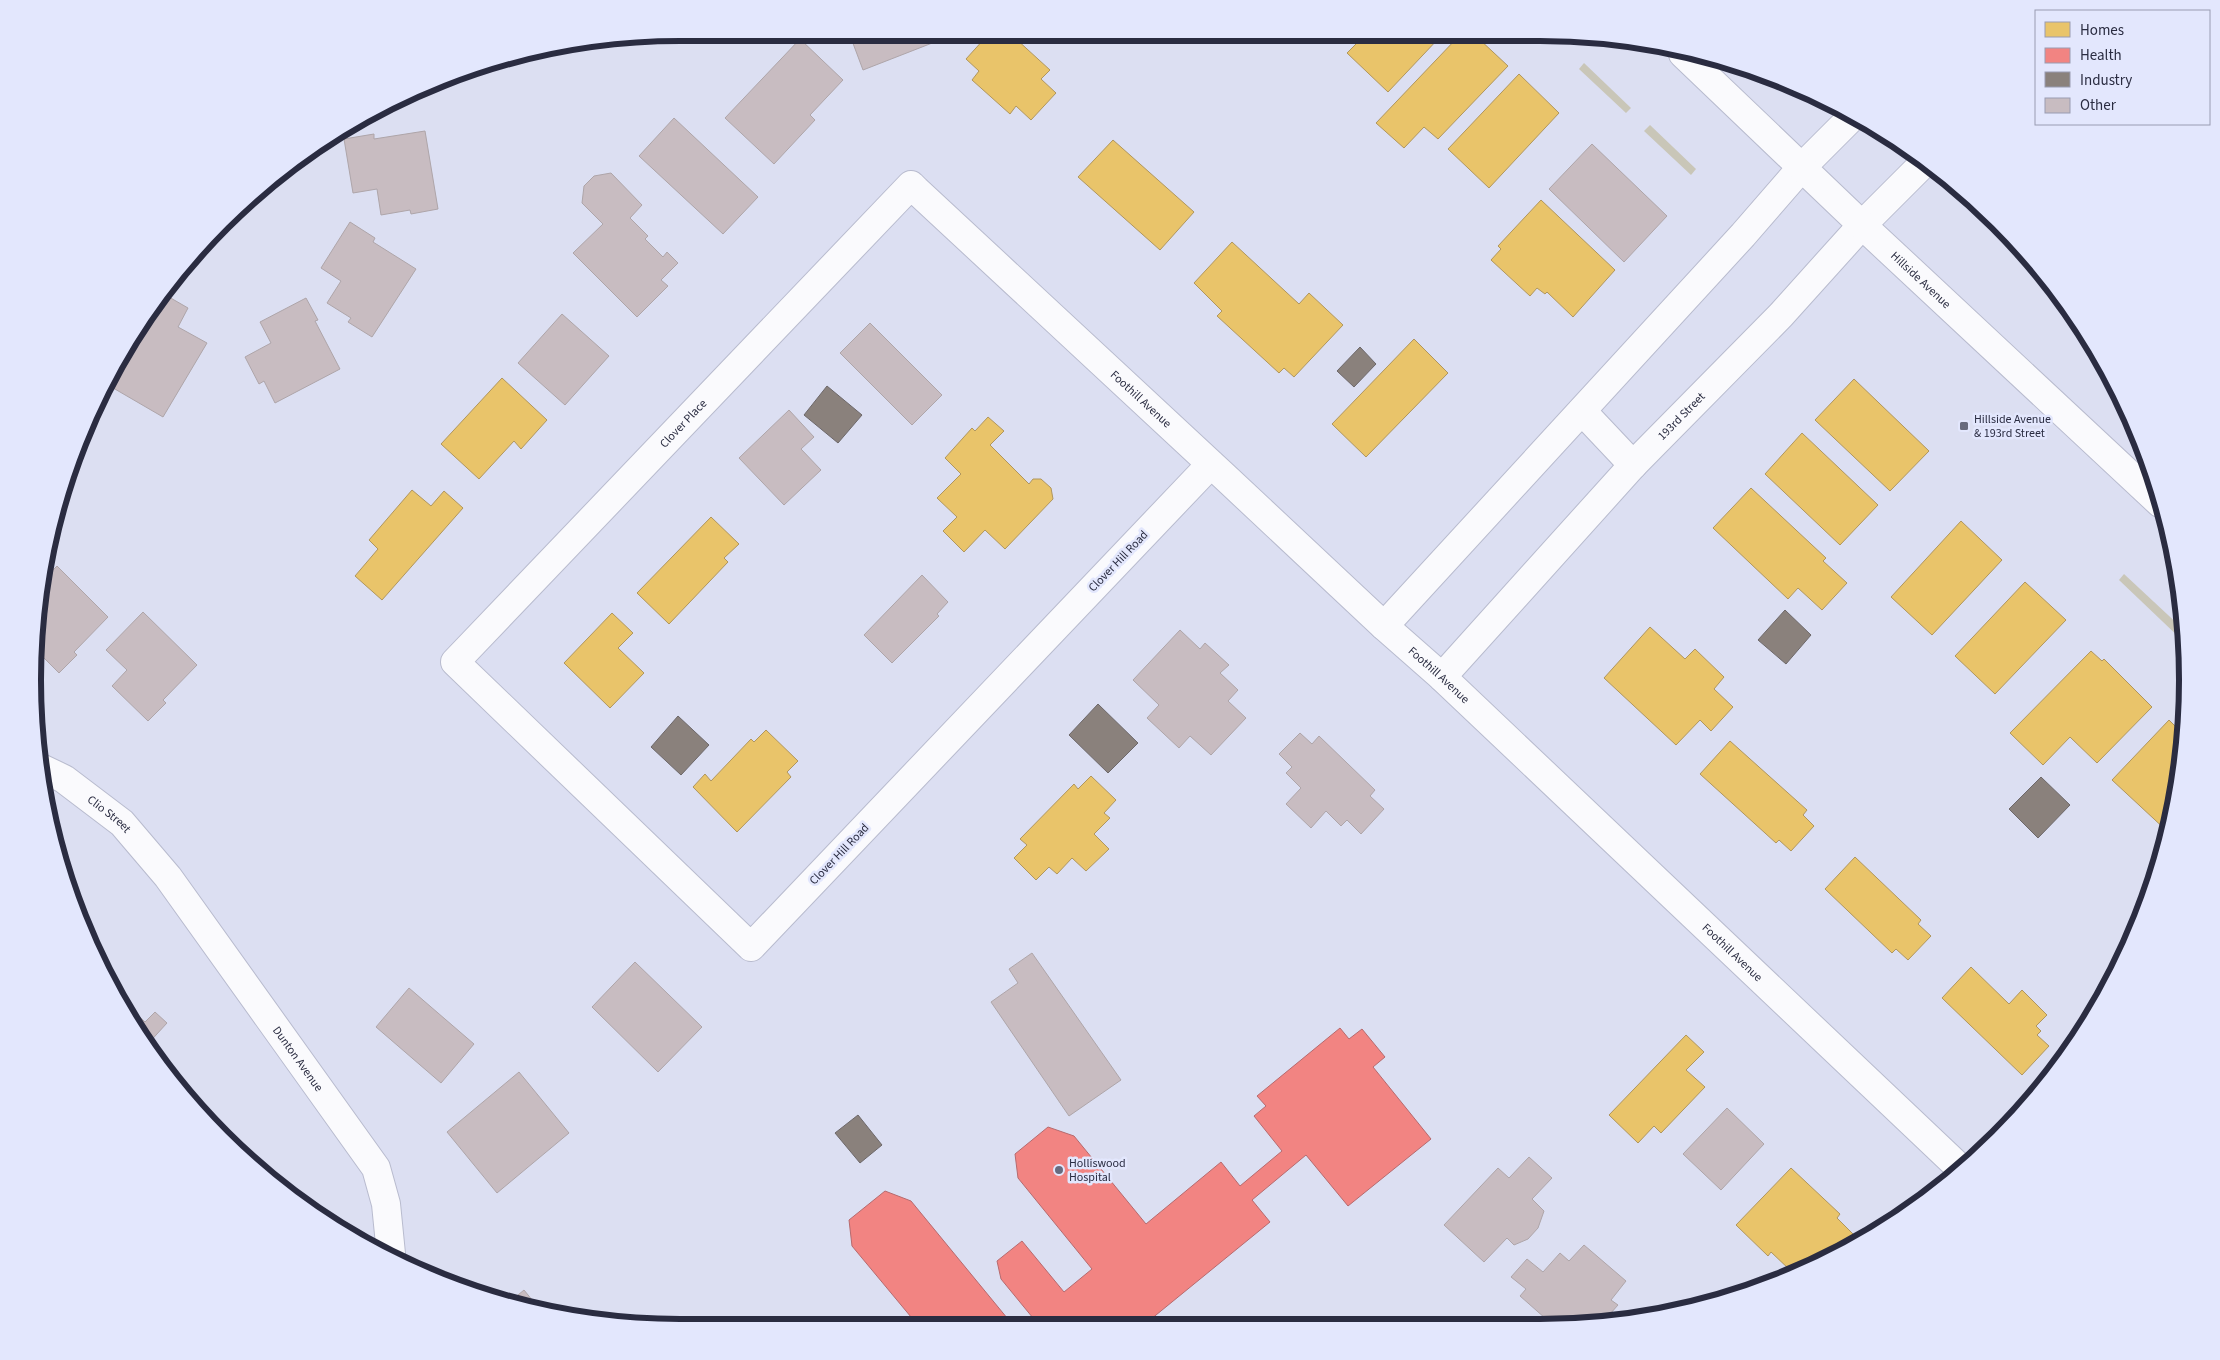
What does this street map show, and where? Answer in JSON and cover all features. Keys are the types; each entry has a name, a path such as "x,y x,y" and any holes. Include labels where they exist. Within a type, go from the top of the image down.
{"street":[{"name":"Hillside Avenue","path":"1689,59 1862,225 2151,494"},
{"path":"1384,626 1582,411 1802,167 1848,121"},
{"name":"193rd Street","path":"1442,677 1634,465 1781,315 1862,225 1920,167"},
{"name":"Foothill Avenue","path":"911,185 1384,626 1442,677 1956,1164"},
{"name":"Clover Place","path":"455,662 911,185"},
{"path":"1582,411 1634,465"},
{"name":"Clover Hill Road","path":"455,662 751,947 1211,464"},
{"name":"Clio Street","path":"48,772 64,779 122,823 168,877"},
{"name":"Dunton Avenue","path":"168,877 376,1168 386,1204 391,1249"}],"shaded area":[{"path":"1584,63 1631,108 1626,113 1579,69"},
{"path":"1650,125 1696,169 1691,175 1644,131"},
{"path":"2124,574 2175,622 2177,635 2119,580"}],"building: Homes":[{"path":"982,41 1001,41 1003,43 1005,41 1018,41 1050,70 1041,79 1056,93 1031,120 1016,106 1010,114 972,80 979,71 966,59"},
{"path":"1359,41 1436,41 1388,92 1347,53"},
{"path":"1454,41 1481,41 1508,66 1438,139 1424,127 1404,148 1376,123"},
{"path":"1519,74 1559,113 1489,188 1448,149"},
{"path":"1113,140 1194,212 1160,250 1078,177"},
{"path":"1541,200 1615,270 1573,317 1547,292 1545,294 1537,288 1530,296 1491,260 1501,249 1498,246"},
{"path":"1232,242 1299,304 1309,293 1343,325 1294,377 1284,368 1279,373 1217,316 1222,311 1194,283"},
{"path":"1414,339 1448,373 1366,457 1332,424"},
{"path":"502,378 547,420 521,449 514,441 479,479 441,444"},
{"path":"1854,379 1929,451 1890,491 1815,420"},
{"path":"988,417 1004,431 990,445 1029,484 1033,479 1041,479 1051,488 1053,499 1005,549 985,530 964,552 943,531 957,517 937,498 961,474 945,458 972,428 975,431"},
{"path":"1802,433 1878,505 1840,545 1765,474"},
{"path":"1751,488 1826,558 1823,561 1847,583 1822,610 1798,588 1788,599 1713,528"},
{"path":"412,490 431,506 444,491 463,508 382,600 355,576 378,549 369,540"},
{"path":"711,517 739,544 724,558 728,562 669,624 637,593"},
{"path":"1961,521 2002,560 1932,635 1891,597"},
{"path":"2025,582 2066,620 1995,694 1955,656"},
{"path":"612,613 633,633 618,648 644,673 610,708 564,663"},
{"path":"1650,627 1685,659 1695,649 1724,677 1714,689 1733,707 1711,731 1700,720 1676,745 1604,678"},
{"path":"2091,651 2102,661 2104,659 2152,707 2097,763 2070,737 2043,765 2010,733"},
{"path":"2169,720 2176,727 2173,763 2161,826 2112,780"},
{"path":"766,730 798,761 787,772 791,777 737,832 693,787 705,774 711,781 751,739 754,742"},
{"path":"1730,741 1807,810 1803,815 1814,826 1791,851 1779,840 1776,843 1700,774"},
{"path":"1091,776 1116,800 1104,813 1110,818 1094,834 1109,849 1086,871 1072,858 1057,874 1049,867 1036,880 1014,858 1027,845 1020,839 1074,784 1078,789"},
{"path":"1855,857 1921,920 1918,924 1931,936 1908,960 1896,949 1892,953 1825,889"},
{"path":"1971,967 2009,1004 2022,990 2047,1015 2036,1026 2041,1031 2037,1035 2049,1046 2022,1075 1942,998"},
{"path":"1686,1035 1704,1052 1686,1070 1705,1087 1661,1133 1654,1126 1638,1143 1609,1115"},
{"path":"1791,1168 1840,1214 1837,1218 1854,1236 1823,1253 1788,1268 1771,1252 1768,1256 1736,1225"}],"building: Health":[{"name":"Holliswood Hospital","path":"1340,1028 1349,1039 1362,1029 1385,1057 1373,1067 1431,1139 1348,1206 1306,1155 1252,1200 1270,1222 1151,1319 1032,1319 1033,1318 1001,1279 997,1261 1022,1241 1064,1292 1092,1269 1018,1178 1015,1154 1048,1127 1074,1136 1146,1224 1221,1162 1240,1186 1282,1151 1254,1116 1266,1106 1257,1096"},
{"path":"885,1191 911,1201 1008,1319 913,1319 852,1246 849,1220"}],"building: Industry":[{"path":"1360,347 1376,364 1354,387 1337,371"},
{"path":"827,386 862,415 838,443 804,415"},
{"path":"1785,610 1811,635 1786,664 1758,640"},
{"path":"1098,704 1138,743 1108,773 1069,735"},
{"path":"678,716 709,745 681,775 651,747"},
{"path":"2041,777 2070,805 2038,838 2009,809"},
{"path":"858,1115 882,1145 860,1163 835,1133"}],"building: Other":[{"path":"798,41 802,41 843,80 810,115 815,120 774,164 725,118"},
{"path":"852,41 937,41 863,70"},
{"path":"674,118 758,197 723,234 639,156"},
{"path":"425,131 438,209 411,214 410,210 381,215 377,189 353,193 344,139 374,134 374,139"},
{"path":"1592,144 1667,216 1624,262 1549,189"},
{"path":"611,173 642,205 630,218 648,236 645,239 663,257 667,252 678,263 661,280 668,286 637,317 573,253 603,224 582,203 584,186 594,176"},
{"path":"350,222 375,238 373,242 416,269 372,337 348,322 351,318 327,303 341,281 321,268"},
{"path":"169,297 188,308 178,327 207,343 163,417 112,387 149,325"},
{"path":"306,298 318,320 315,321 340,369 275,403 264,381 259,384 245,357 271,343 260,322"},
{"path":"562,314 609,356 565,405 518,363"},
{"path":"870,323 942,395 912,425 840,353"},
{"path":"789,410 814,437 801,449 821,470 784,505 739,458"},
{"path":"57,566 108,617 74,652 77,655 59,673 42,656 51,572"},
{"path":"922,575 948,602 937,614 939,616 892,663 864,635"},
{"path":"143,612 197,665 163,700 166,703 148,721 112,686 127,670 106,650"},
{"path":"1180,630 1200,649 1205,643 1229,665 1220,673 1238,690 1228,701 1246,718 1211,755 1190,736 1179,748 1147,718 1159,705 1133,680"},
{"path":"1300,733 1312,744 1319,736 1375,790 1370,796 1384,809 1361,834 1347,820 1341,826 1326,811 1311,828 1286,804 1301,788 1286,773 1292,767 1279,754"},
{"path":"1032,953 1121,1080 1069,1116 991,1002 1018,983 1009,969"},
{"path":"635,962 702,1027 658,1072 592,1007"},
{"path":"409,988 474,1044 441,1083 376,1027"},
{"path":"155,1012 167,1023 152,1039 136,1013 145,1022"},
{"path":"519,1072 569,1133 497,1193 447,1132"},
{"path":"1727,1108 1764,1144 1721,1190 1683,1154"},
{"path":"1529,1157 1552,1178 1532,1199 1544,1211 1538,1228 1528,1239 1514,1245 1507,1238 1484,1262 1444,1225 1498,1168 1509,1178"},
{"path":"1584,1245 1626,1281 1611,1300 1618,1305 1610,1314 1546,1319 1520,1296 1526,1289 1511,1277 1527,1259 1543,1272 1560,1253 1569,1261"},
{"path":"524,1290 533,1301 515,1297"}],"place":[{"name":"Hillside Avenue & 193rd Street","path":"1964,426"},
{"name":"Holliswood Hospital","path":"1059,1170"}]}
